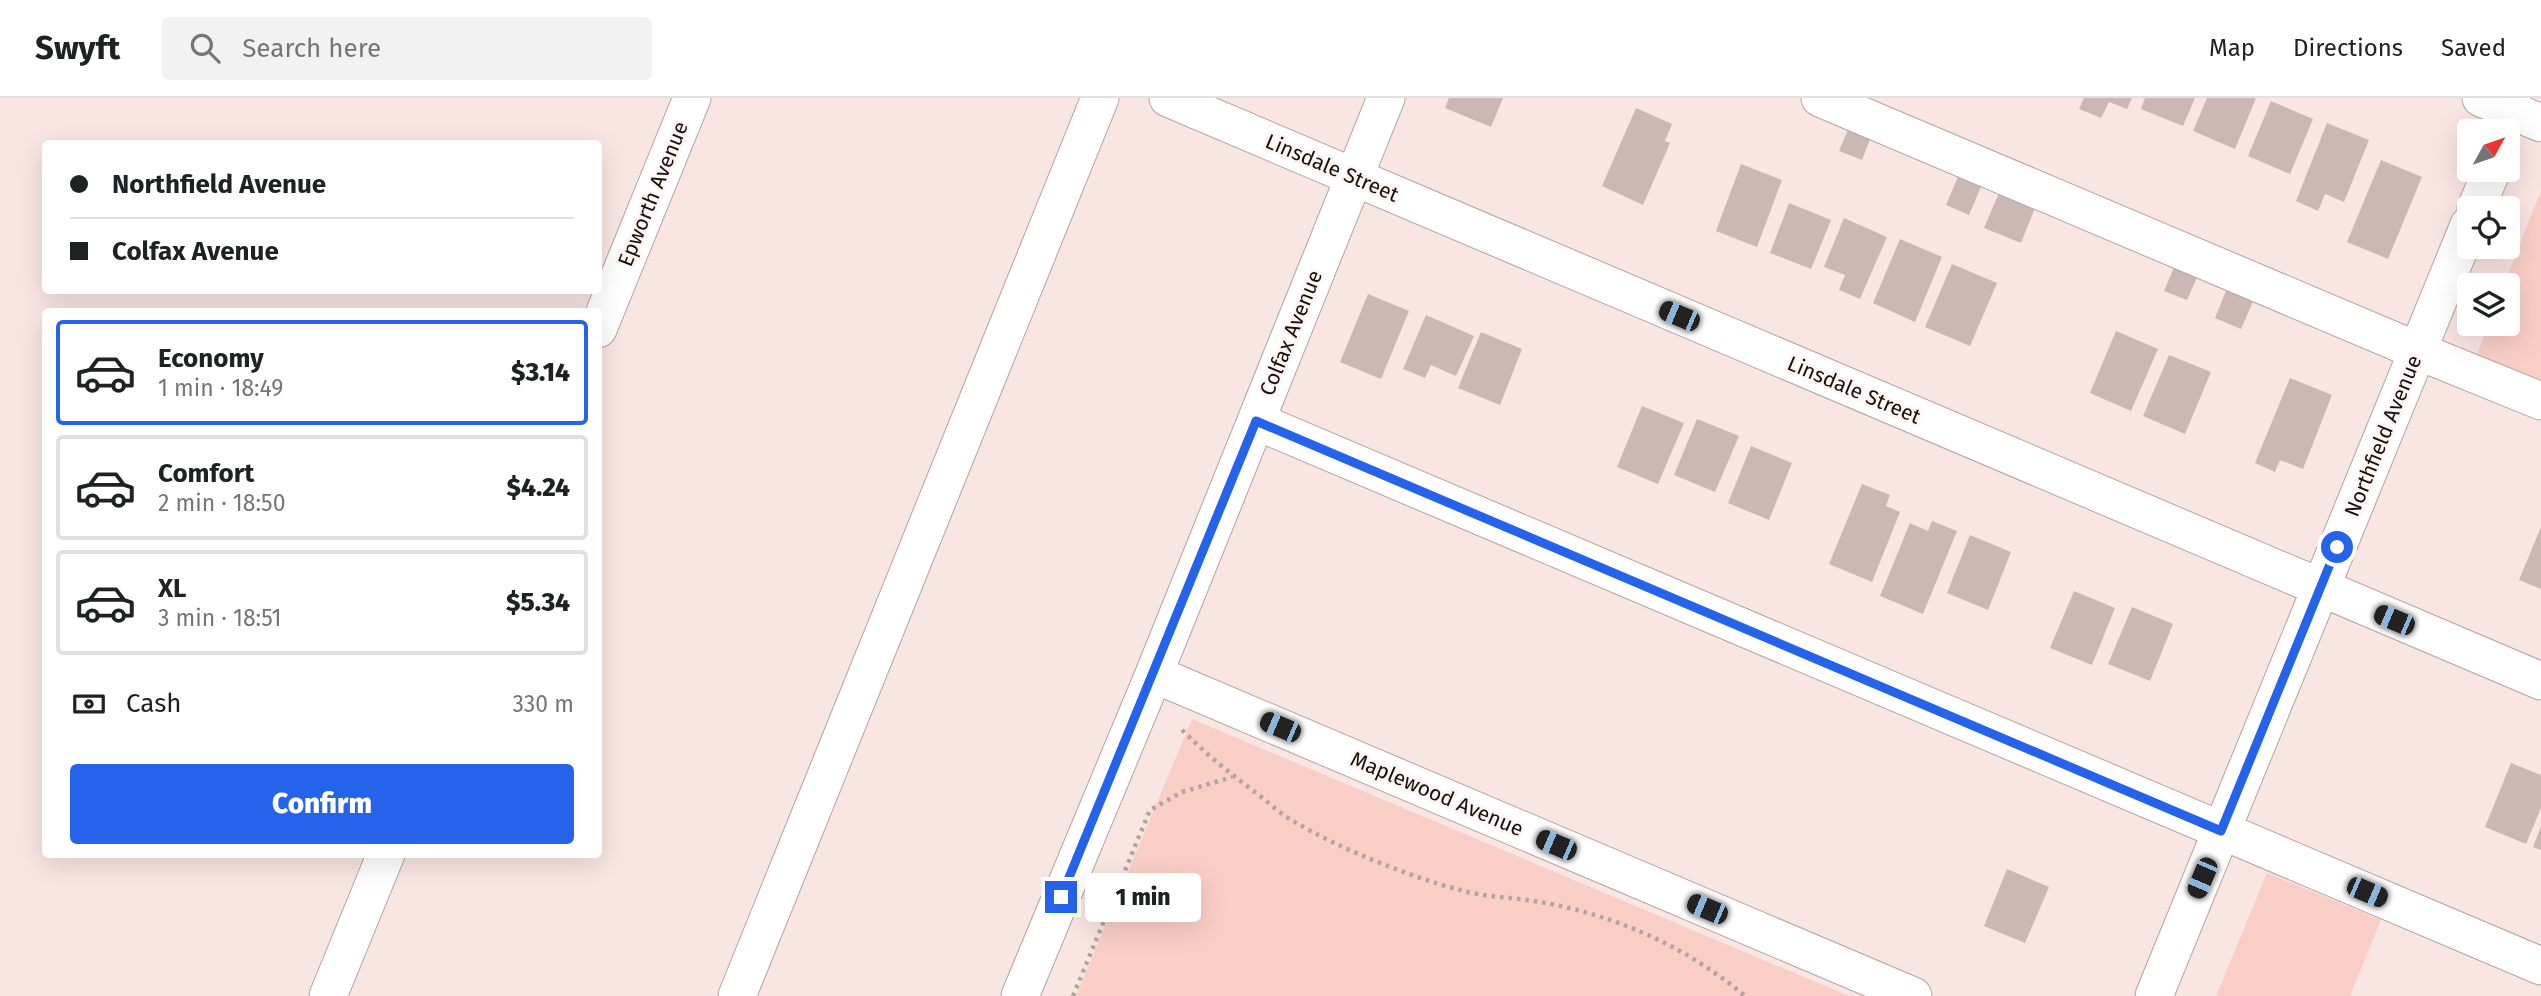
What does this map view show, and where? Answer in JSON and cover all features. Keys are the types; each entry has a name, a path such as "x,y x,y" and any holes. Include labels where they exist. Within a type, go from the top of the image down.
{"street":[{"name":"Epworth Avenue","path":"602,319 692,98"},
{"path":"737,996 1100,98"},
{"name":"Linsdale Street","path":"1168,98 2541,681"},
{"name":"Colfax Avenue","path":"1020,996 1154,674 1386,98"},
{"path":"1820,98 2541,401"},
{"path":"2481,98 2521,116"},
{"name":"Northfield Avenue","path":"2154,996 2457,255"},
{"path":"1256,421 2541,966"},
{"name":"Maplewood Avenue","path":"1154,674 1913,996"},
{"path":"328,996 384,858"}],"path":[{"path":"1182,730 1233,776 1293,821 1380,862 1427,880 1464,891 1535,901 1609,919 1649,935 1721,976 1745,996"},
{"path":"1073,996 1150,810 1182,792 1233,776"}],"shaded area":[{"path":"2541,190 2541,389 2474,361 2484,336 2520,336 2520,273 2509,273 2514,259 2520,259 2520,244"},
{"path":"1192,719 1849,996 1076,996"},
{"path":"2267,873 2381,920 2350,996 2216,996"}],"building":[{"path":"1449,98 1503,98 1491,127 1445,108"},
{"path":"2084,98 2132,98 2127,109 2109,102 2101,118 2079,109"},
{"path":"2145,98 2195,98 2183,126 2141,109"},
{"path":"2207,98 2256,98 2235,149 2193,131"},
{"path":"2271,101 2313,119 2290,174 2248,156"},
{"path":"1636,108 1672,124 1665,141 1670,143 1643,205 1602,186"},
{"path":"2327,123 2369,140 2344,202 2325,194 2318,211 2296,201"},
{"path":"1850,125 1872,134 1862,160 1839,151"},
{"path":"2381,160 2422,177 2388,259 2347,242"},
{"path":"1741,164 1782,180 1757,247 1716,231"},
{"path":"1960,172 1983,182 1969,215 1946,205"},
{"path":"2001,188 2037,203 2021,243 1984,228"},
{"path":"1789,203 1831,220 1811,269 1770,253"},
{"path":"1844,218 1887,237 1860,299 1839,290 1845,275 1824,267"},
{"path":"1900,239 1942,257 1915,322 1873,303"},
{"path":"2178,258 2201,268 2187,300 2164,291"},
{"path":"1952,264 1997,283 1970,346 1925,327"},
{"path":"2228,286 2255,297 2241,329 2215,318"},
{"path":"1368,294 1409,311 1381,379 1340,362"},
{"path":"1426,315 1474,336 1456,376 1431,365 1425,378 1403,369"},
{"path":"2116,331 2158,349 2131,411 2090,393"},
{"path":"1481,332 1522,349 1500,405 1458,388"},
{"path":"2169,355 2211,372 2185,434 2143,416"},
{"path":"2290,378 2332,395 2303,469 2280,460 2275,472 2255,463"},
{"path":"1642,406 1684,423 1658,484 1617,467"},
{"path":"1697,419 1739,436 1715,492 1674,475"},
{"path":"1751,446 1792,463 1769,520 1728,503"},
{"path":"1862,484 1890,495 1886,506 1900,512 1872,582 1829,564"},
{"path":"1932,521 1957,531 1923,614 1880,596 1910,523 1928,531"},
{"path":"2541,527 2541,589 2519,580"},
{"path":"1970,535 2011,552 1988,610 1947,593"},
{"path":"2074,591 2115,608 2092,665 2050,648"},
{"path":"2132,607 2173,624 2150,681 2108,664"},
{"path":"2511,763 2541,775 2541,808 2526,844 2485,827"},
{"path":"2541,826 2541,850 2533,847"},
{"path":"2007,869 2049,887 2025,943 1984,926"}],"route":[{"path":"1061,897 1256,421 2221,831 2337,547"}]}
